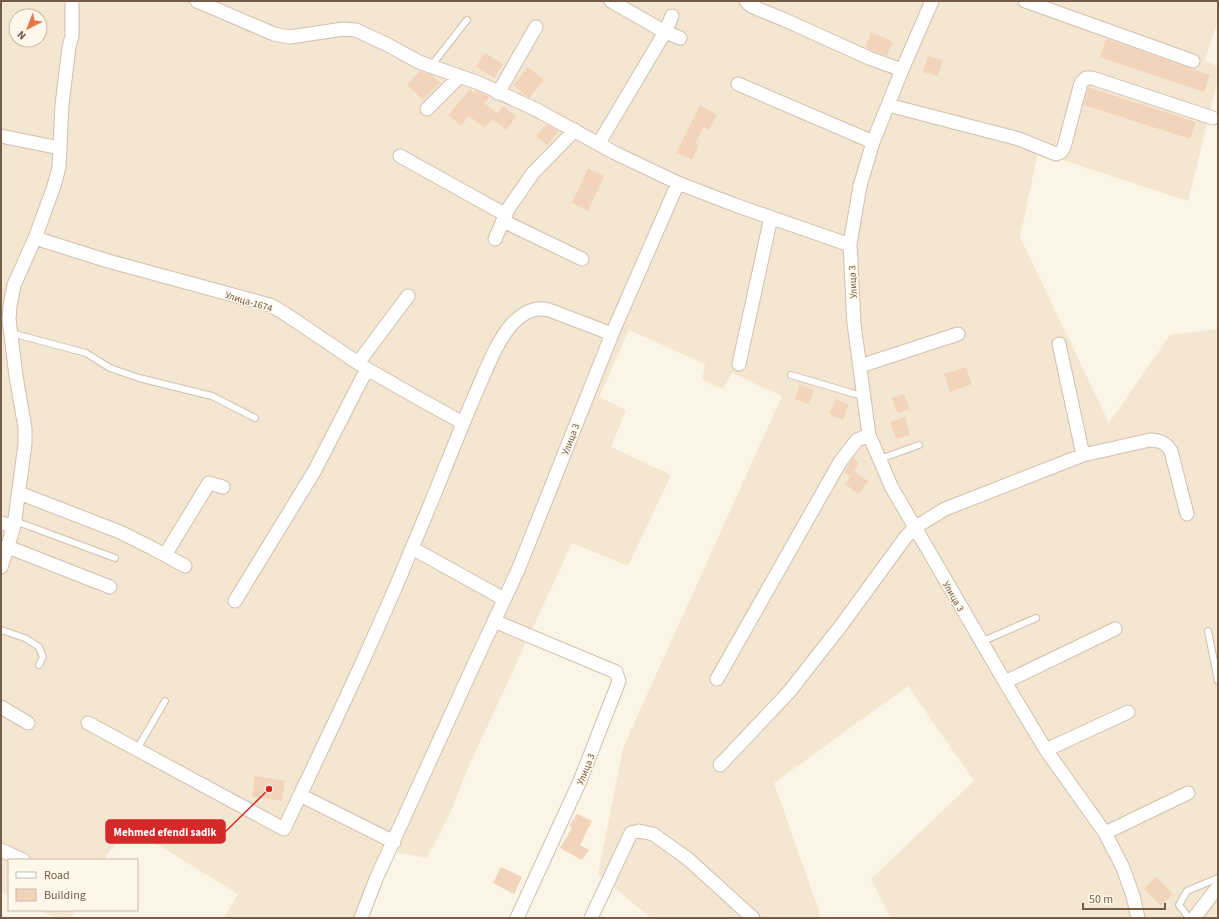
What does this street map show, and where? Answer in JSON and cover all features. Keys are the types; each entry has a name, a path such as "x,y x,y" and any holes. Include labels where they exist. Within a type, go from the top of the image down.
{"street":[{"path":"1,567 8,547 10,524 19,493 25,444 25,428 16,376 9,319 11,294 16,278 35,238 54,186 59,167 62,105 69,47 72,36 72,1"},
{"path":"197,1 282,36 290,37 343,30 356,30 388,44 419,62 460,76 537,110 615,153 678,183 850,245"},
{"path":"611,1 665,32 680,38"},
{"path":"746,1 754,7 869,58 902,70"},
{"name":"Улица 3","path":"932,1 873,142 860,186 850,245 854,324 870,435 892,488 981,642 1046,750 1105,833 1123,868 1133,896 1138,918"},
{"path":"1024,1 1193,61"},
{"path":"599,143 665,32 672,16"},
{"path":"498,93 536,27"},
{"path":"428,109 460,76"},
{"path":"888,105 1019,139 1056,154 1061,152 1064,147 1081,83 1086,78 1092,78 1213,118"},
{"path":"738,84 873,142"},
{"path":"495,239 508,208 533,173 575,130"},
{"path":"1,136 60,148"},
{"path":"400,156 504,218 582,259"},
{"name":"Улица 3","path":"361,918 376,879 518,570 612,334 678,183"},
{"path":"739,364 771,217"},
{"name":"Улица-1674","path":"35,238 108,261 270,305 362,366 463,422"},
{"path":"234,601 315,470 362,366 408,296"},
{"path":"88,723 284,829 342,707 412,548 463,422 499,345 512,325 534,309 542,308 612,334"},
{"path":"860,366 958,334"},
{"path":"1059,344 1083,455"},
{"path":"717,679 840,462 857,440 870,435"},
{"path":"720,765 789,692 840,627 905,538 914,528 945,509 1083,455 1150,440 1166,443 1171,451 1187,514"},
{"path":"165,555 209,483 223,487"},
{"path":"19,493 120,532 185,566"},
{"path":"8,547 110,587"},
{"path":"412,548 504,599"},
{"name":"Улица 3","path":"494,621 616,672 619,681 580,781 517,918"},
{"path":"1005,682 1116,629"},
{"path":"1,707 28,723"},
{"path":"1046,750 1128,712"},
{"path":"1105,833 1188,793"},
{"path":"300,795 394,842"},
{"path":"591,918 631,833 639,831 653,834 688,859 753,918"},
{"path":"1,850 20,859"},
{"path":"1194,918 1218,887"}],"lane":[{"path":"431,66 467,20"},
{"path":"11,333 86,353 110,368 138,378 212,396 255,418"},
{"path":"791,375 855,394 864,395"},
{"path":"880,459 919,445"},
{"path":"10,524 115,558"},
{"path":"981,642 1036,618"},
{"path":"1,630 25,638 39,647 43,657 39,665"},
{"path":"1208,631 1218,681"},
{"path":"136,749 165,702"},
{"path":"1189,918 1179,905 1187,891 1218,878"}],"shaded area":[{"path":"1,1 1218,1 1218,21 1205,60 1218,67 1218,79 1188,201 1038,152 1020,237 1109,423 1170,335 1218,329 1218,918 891,918 871,879 974,781 908,686 774,783 820,914 818,918 651,918 598,874 623,748 782,396 732,373 723,389 702,380 705,364 629,330 599,397 626,410 611,447 671,475 628,566 572,543 463,779 454,805 427,858 393,852 364,918 225,918 238,894 131,828 109,852 105,859 8,859 8,896 1,892"},
{"path":"41,911 74,911 71,918 56,918"}],"building":[{"path":"872,32 893,42 887,56 865,47"},
{"path":"1106,39 1210,75 1204,92 1100,57"},
{"path":"485,53 503,64 494,78 476,67"},
{"path":"928,56 943,60 938,76 923,72"},
{"path":"528,67 544,80 529,98 513,85"},
{"path":"420,71 430,74 440,83 423,100 407,85"},
{"path":"1088,87 1196,122 1190,139 1084,105"},
{"path":"470,89 474,93 476,90 489,97 484,103 497,113 496,115 503,106 516,117 506,130 493,119 485,128 469,116 461,126 448,115"},
{"path":"700,105 717,115 709,130 704,127 695,143 699,145 692,160 676,153"},
{"path":"546,124 559,131 547,145 536,136"},
{"path":"588,168 604,176 588,211 572,203"},
{"path":"966,367 972,384 950,392 944,374"},
{"path":"800,384 814,390 809,404 795,399"},
{"path":"904,394 910,409 898,413 892,398"},
{"path":"836,399 849,405 843,420 829,414"},
{"path":"905,417 910,435 896,439 890,422"},
{"path":"853,458 859,463 850,476 844,472"},
{"path":"854,471 868,481 859,494 845,484"},
{"path":"255,776 285,781 282,801 252,797"},
{"path":"577,814 592,821 580,845 589,850 582,860 560,848 572,828 569,826"},
{"path":"501,867 522,877 514,894 493,883"},
{"path":"1156,877 1173,894 1161,906 1144,889"}],"place":[{"name":"Mehmed efendi sadik","path":"269,789"}]}
